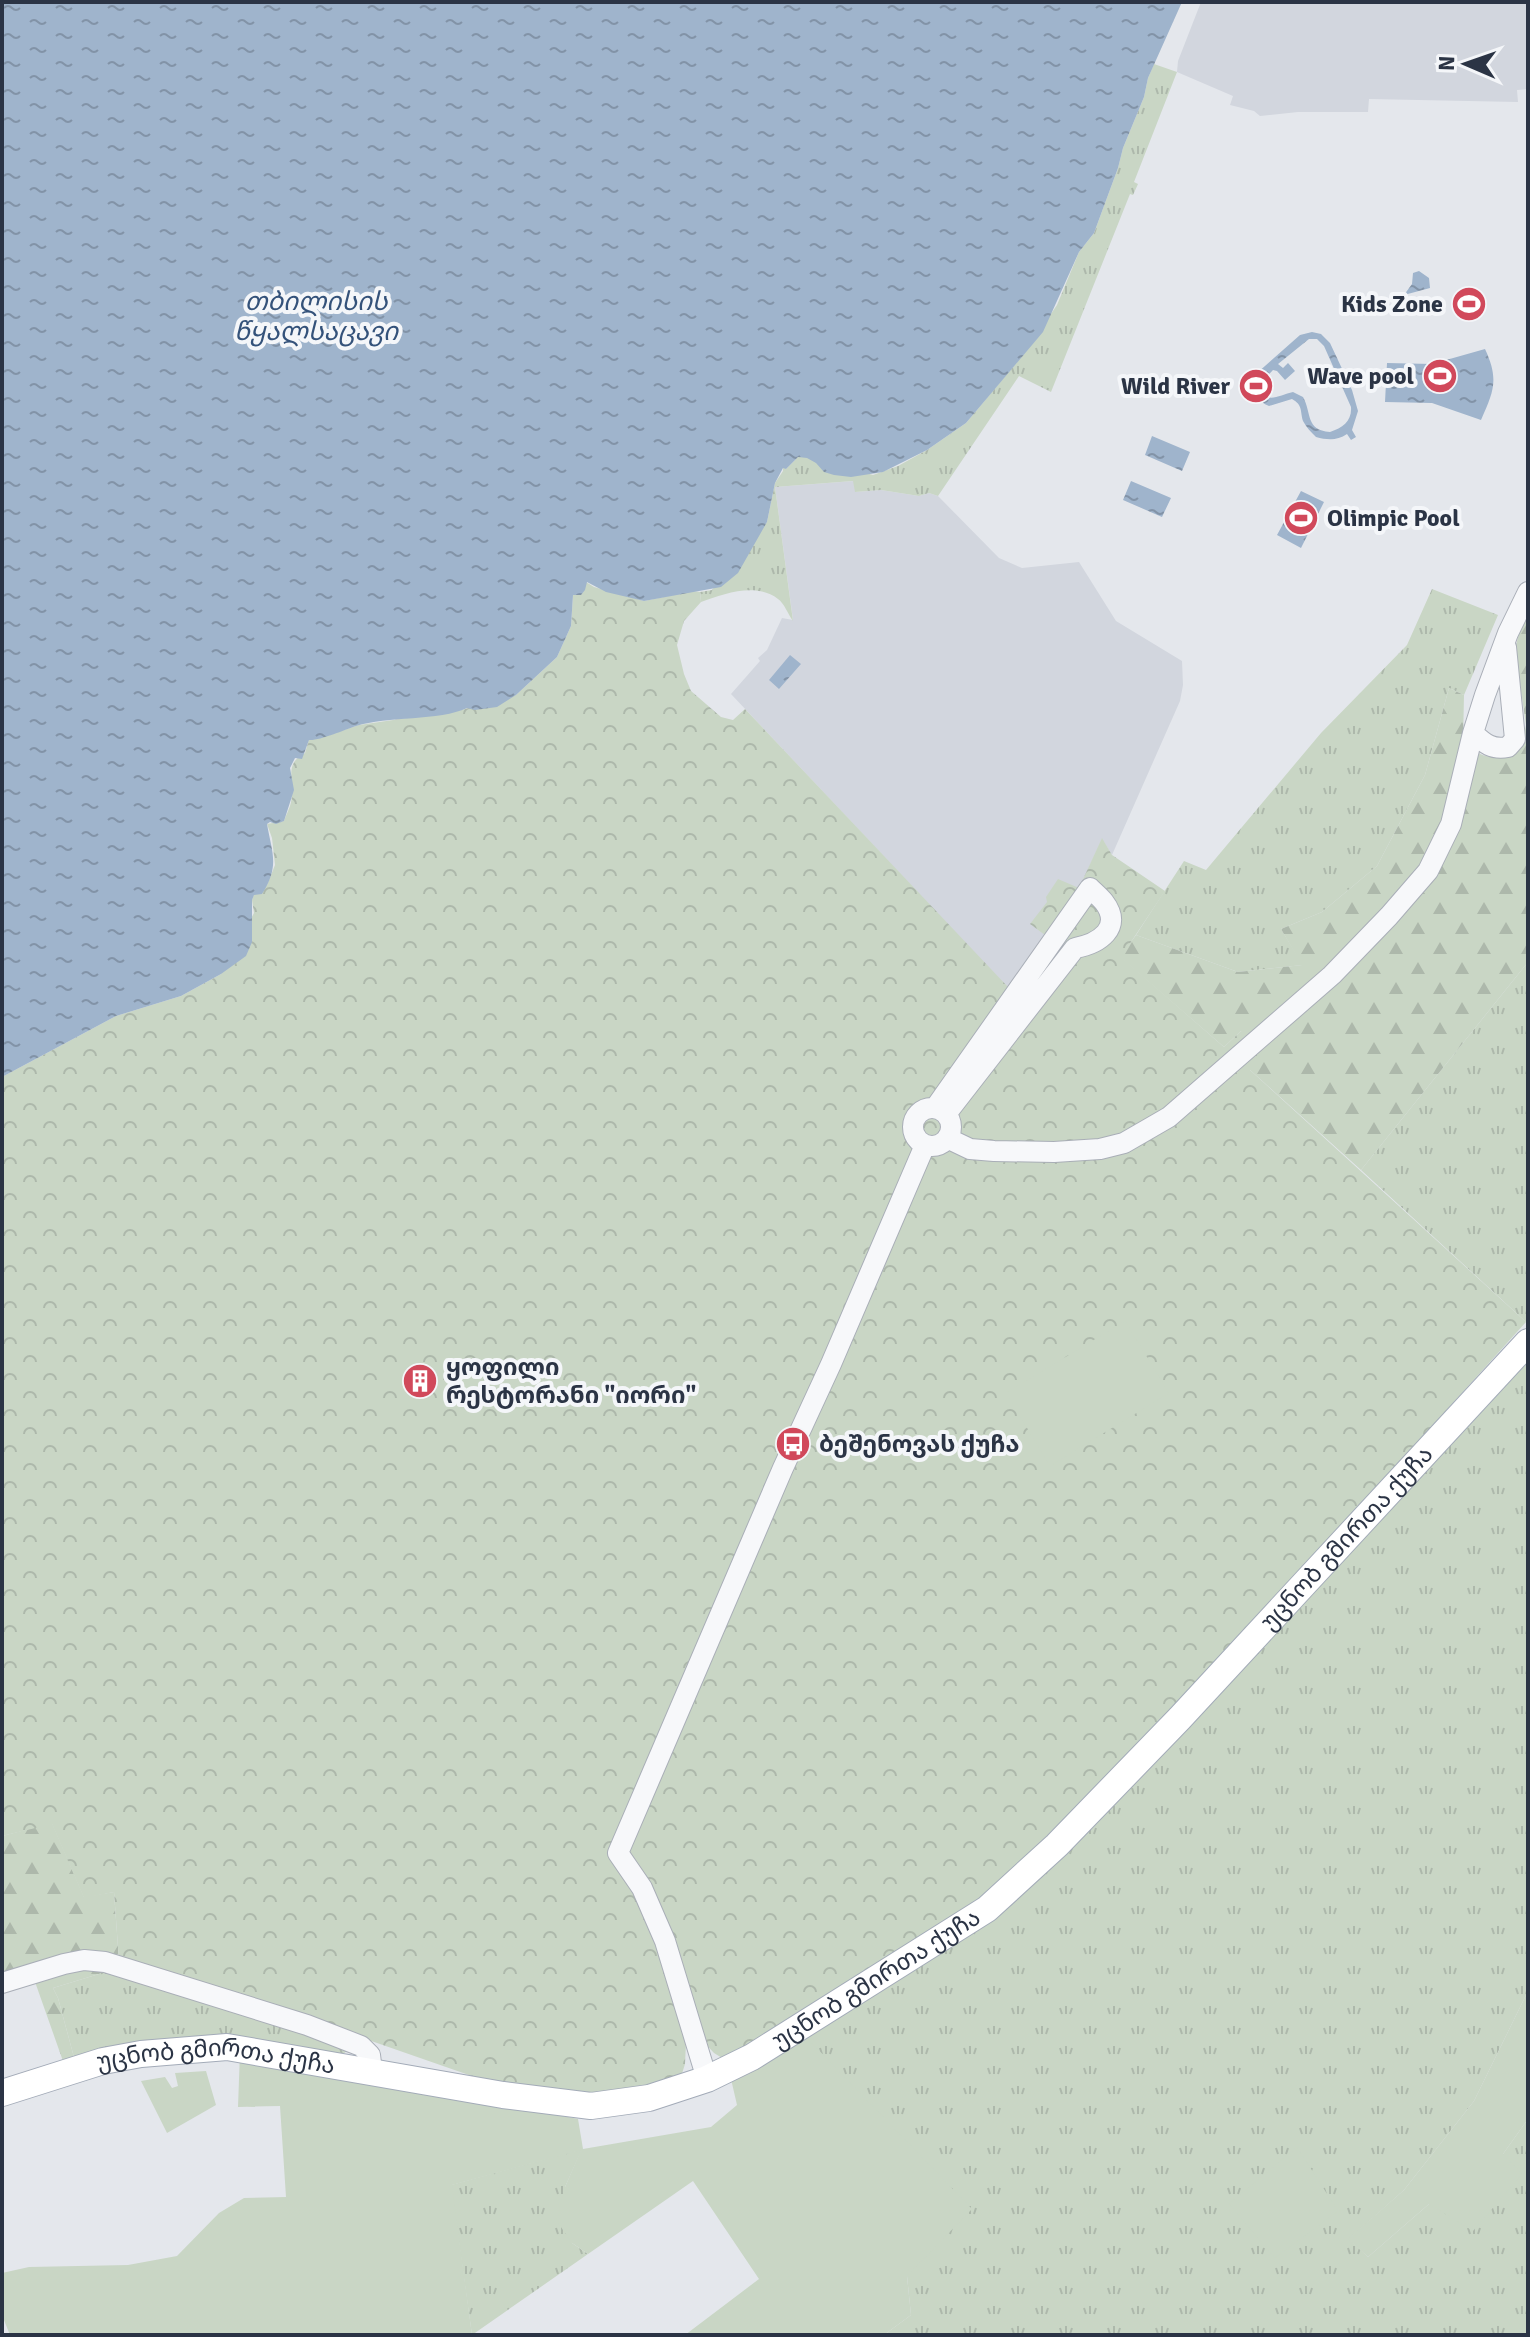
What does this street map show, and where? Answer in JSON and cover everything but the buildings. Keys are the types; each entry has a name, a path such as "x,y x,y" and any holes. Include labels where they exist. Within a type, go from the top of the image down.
{"main road":[{"name":"უცნობ გმირთა ქუჩა","path":"2,2093 103,2061 141,2054 227,2047 503,2095 591,2106 649,2098 707,2079 752,2057 987,1909 1057,1845 1180,1718 1528,1342"}],"street":[{"path":"947,1138 970,1149 994,1151 1054,1152 1100,1149 1124,1143 1169,1117 1332,975 1428,871 1451,824 1473,733 1505,641 1528,592"},
{"path":"1473,733 1487,746 1498,749 1508,747 1515,739 1505,641"},
{"path":"1090,888 1106,904 1110,913 1110,927 1104,936 1088,946 1075,948 941,1111 1090,888"},
{"path":"922,1110 941,1111 951,1126 947,1138 937,1145 925,1145 913,1131 914,1119 922,1110"},
{"path":"707,2079 665,1941 642,1888 618,1853 925,1145"},
{"path":"2,1983 84,1960 105,1962 307,2025 361,2046 370,2055 372,2071"}],"shaded area":[{"path":"1201,2 1526,2 1528,89 1517,90 1518,102 1369,99 1368,112 1298,112 1260,116 1254,111 1230,105 1233,96 1177,72 1178,61"},
{"path":"854,481 856,492 881,490 938,496 999,558 1022,568 1079,562 1116,621 1182,661 1180,701 1112,855 1102,839 1079,889 1058,880 1047,902 1046,936 1008,988 731,694 760,661 758,658 767,650 782,618 793,620 775,487"}],"green space":[{"path":"1154,64 1177,72 1134,182 1138,184 1133,195 1130,194 1051,392 1019,376 938,496 881,490 855,492 853,481 775,487 793,621 780,601 760,591 740,591 701,602 700,592 712,590 767,522 775,483 783,467 786,469 802,453 873,475 927,450 966,423 1023,355 1057,305 1079,252 1094,233"},
{"path":"586,582 644,601 700,592 701,602 684,621 677,645 691,691 721,717 733,720 745,709 1008,987 1045,935 1030,924 1047,902 1046,897 1058,879 1079,888 1102,838 1112,855 1165,891 1121,957 1224,1047 1241,1031 1265,1058 1250,1070 1526,1322 1087,1802 981,1902 727,2061 702,2040 686,2043 685,2064 679,2083 607,2096 489,2082 311,2020 119,1961 114,1892 84,1898 52,1824 2,1836 2,1077 116,1016 181,996 221,974 254,913 254,894 267,885 275,865 267,824 284,821 291,802 292,768 305,753 309,739 359,725 461,710 516,695 557,657 571,626 573,595"},
{"path":"1432,589 1498,615 1464,695 1449,688 1425,775 1377,866 1322,912 1281,929 1303,965 1238,972 1136,935 1184,861 1206,870 1321,733 1407,645"},
{"path":"1528,615 1528,962 1361,1170 1250,1070 1241,1031 1224,1047 1120,957 1136,935 1238,972 1302,965 1281,929 1322,912 1377,866 1425,775 1449,688 1464,695 1463,742 1473,750 1482,755 1505,757 1524,736 1526,725 1515,650"},
{"path":"1528,962 1528,1320 1526,1322 1361,1170"},
{"path":"1125,1321 1169,1393 1050,1466 1006,1393"},
{"path":"1528,1353 1528,1991 1474,2101 1404,2190 1349,2239 1368,2257 1429,2204 1503,2154 1528,2119 1528,2335 884,2335 911,2315 907,2276 806,2037 994,1918 1119,1800 1238,1666"},
{"path":"52,1823 84,1897 114,1892 119,1961 99,1974 53,1988 75,2061 64,2064 34,1979 2,1991 2,1836"},
{"path":"110,1967 343,2042 347,2050 341,2057 75,2061 53,1988 99,1974"},
{"path":"1528,1991 1528,2119 1503,2154 1522,2174 1473,2231 1429,2204 1368,2257 1348,2239 1404,2190 1474,2101"},
{"path":"806,2037 972,2209 907,2276 911,2315 884,2335 685,2335 759,2279 693,2181 588,2254 572,2243 556,2220 565,2187 581,2150 452,2185 472,2335 10,2335 2,2315 2,2273 29,2267 128,2265 177,2256 219,2213 244,2198 286,2197 280,2106 238,2107 240,2052 578,2119 583,2149 711,2127 737,2105 731,2079"},
{"path":"206,2071 216,2105 167,2133 141,2081 165,2077 172,2088 178,2086 175,2073"},
{"path":"1297,2147 1338,2211 1275,2258 1229,2204"},
{"path":"582,2149 565,2187 572,2243 588,2254 472,2335 451,2185"}],"water":[{"name":"თბილისის წყალსაცავი","path":"2,2 1182,2 1148,78 1144,97 1094,233 1079,252 1043,332 966,423 927,450 883,472 851,477 834,475 824,472 807,458 798,457 786,469 783,468 775,483 767,522 738,573 721,587 644,601 606,592 587,582 581,595 573,595 571,626 557,657 516,695 497,707 467,708 443,715 369,723 309,740 302,759 295,758 290,768 294,790 284,821 267,824 273,867 262,894 254,895 252,900 252,942 246,956 181,996 116,1016 2,1077"},
{"path":"1419,271 1429,278 1430,288 1404,295 1412,284 1413,273"},
{"name":"Wild River","path":"1312,332 1321,334 1330,343 1352,390 1358,411 1352,430 1356,437 1351,440 1347,434 1332,439 1316,437 1304,423 1296,401 1292,399 1269,406 1254,393 1252,384 1256,374 1300,335","holes":["1309,339 1317,339 1324,346 1351,407 1346,423 1330,432 1316,428 1310,420 1303,397 1293,392 1268,397 1264,395 1261,383 1273,370 1285,380 1295,371 1288,363 1283,368 1278,364"]},
{"name":"Wave pool","path":"1485,349 1492,369 1493,385 1481,420 1432,403 1385,402 1387,363 1432,364"},
{"path":"1152,436 1190,452 1182,471 1145,455"},
{"path":"1131,481 1171,498 1162,517 1123,500"},
{"name":"Olimpic Pool","path":"1301,491 1324,502 1301,548 1277,535"},
{"path":"790,655 801,664 779,689 769,680"}],"place":[{"name":"Kids Zone","path":"1469,304"},
{"name":"Wave pool","path":"1440,376"},
{"name":"Wild River","path":"1256,386"},
{"name":"Olimpic Pool","path":"1301,518"},
{"name":"ყოფილი რესტორანი \"იორი\"","path":"420,1381"},
{"name":"ბეშენოვას ქუჩა","path":"793,1444"}]}
